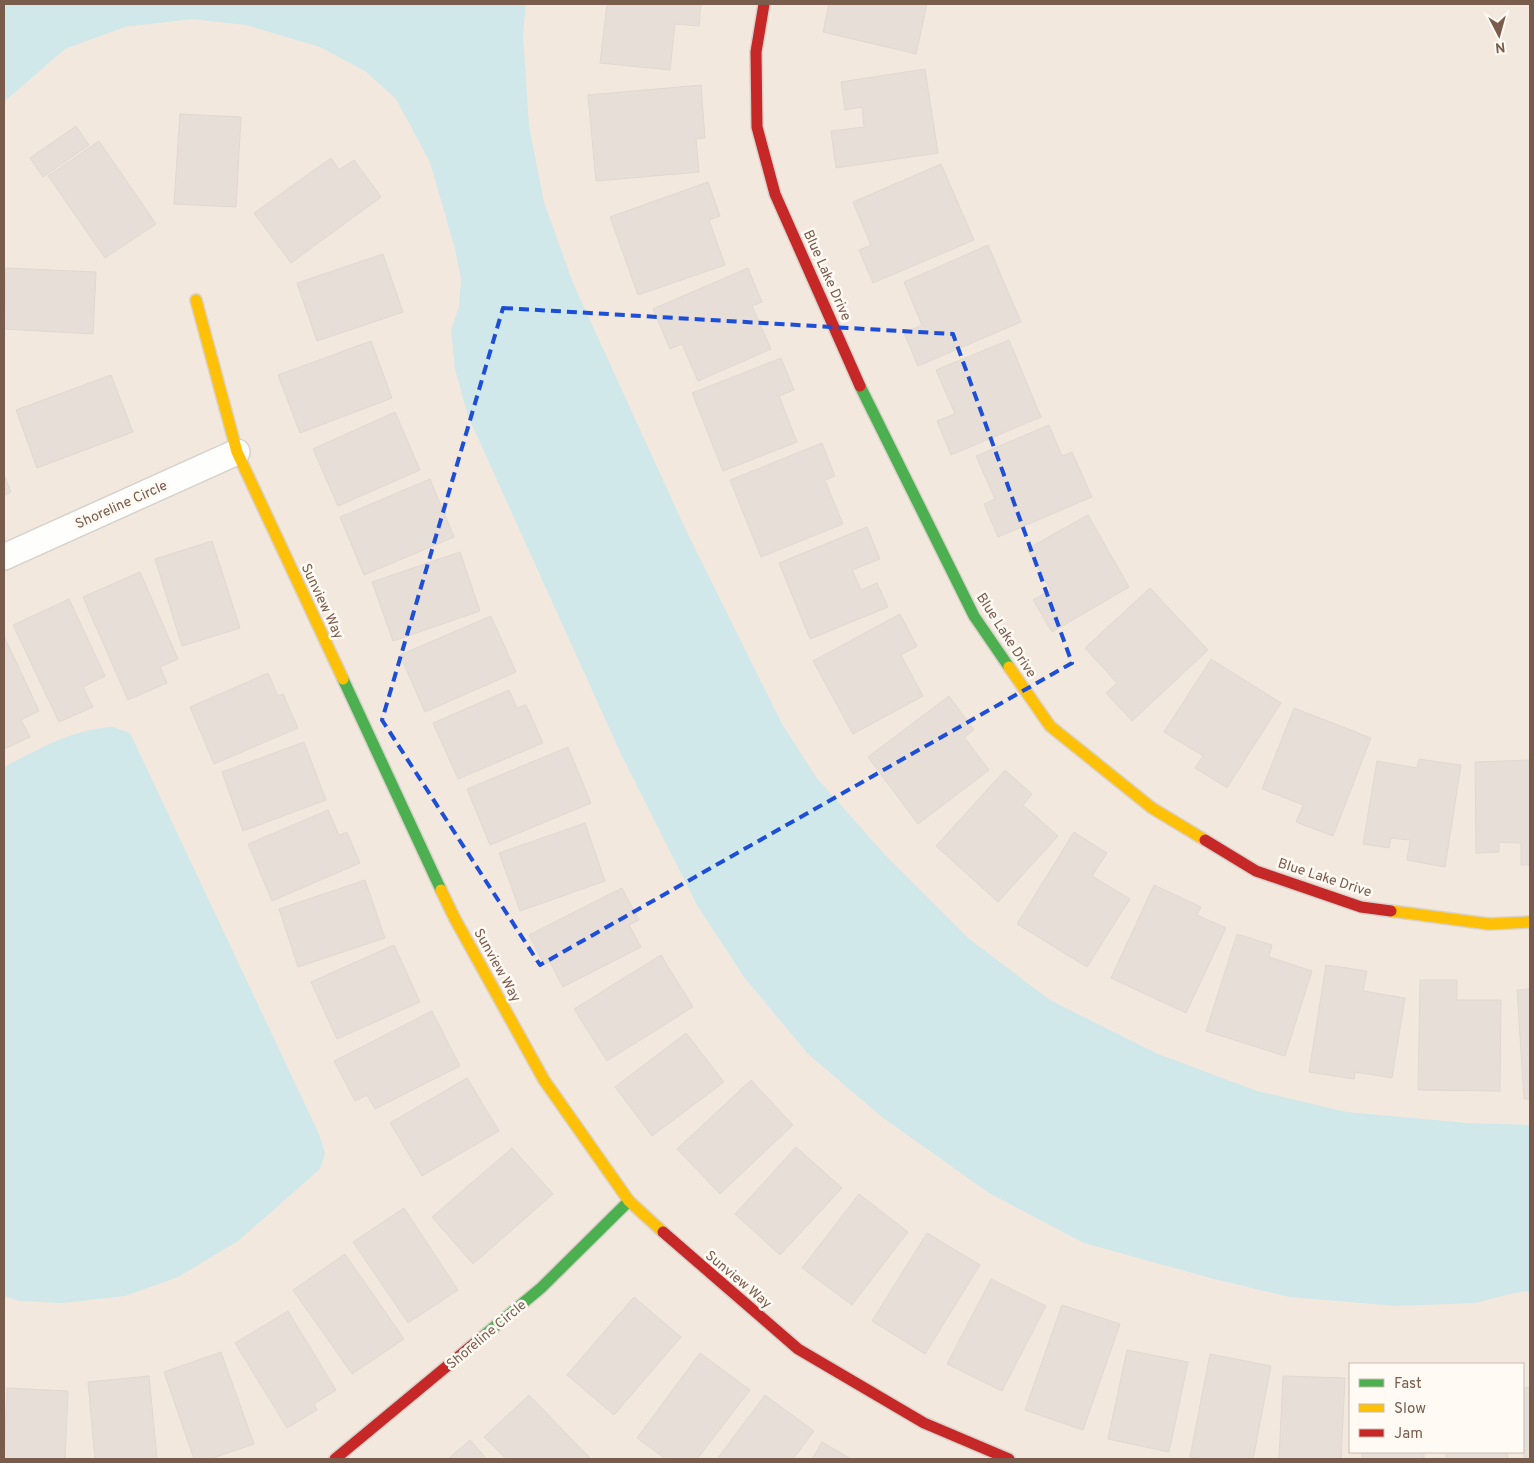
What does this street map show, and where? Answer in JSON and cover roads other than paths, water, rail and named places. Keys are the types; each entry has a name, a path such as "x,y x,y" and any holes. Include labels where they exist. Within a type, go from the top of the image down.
{"street":[{"name":"Blue Lake Drive","path":"764,4 756,52 757,127 775,194 863,392 974,616 1050,726 1152,808 1256,871 1361,907 1489,924 1530,922"},
{"name":"Sunview Way","path":"196,300 237,452 455,919 544,1080 629,1201 697,1263 798,1349 924,1423 1009,1459"},
{"name":"Shoreline Circle","path":"4,557 237,452"},
{"name":"Shoreline Circle","path":"335,1459 541,1288 629,1201"}],"water":[{"path":"4,4 526,4 523,35 529,126 544,202 573,283 684,526 781,722 816,777 887,857 968,938 1050,1000 1158,1054 1257,1091 1347,1112 1467,1123 1530,1125 1530,1291 1475,1303 1397,1306 1290,1297 1214,1279 1084,1243 989,1193 882,1117 808,1054 744,977 697,905 621,754 468,416 455,369 451,330 459,307 461,279 455,249 430,162 396,99 365,71 320,47 246,25 192,19 125,27 65,49 4,102"},
{"path":"113,727 130,733 319,1134 325,1153 320,1169 238,1241 178,1277 125,1296 63,1303 20,1301 4,1296 4,767 56,741 84,732"}]}
